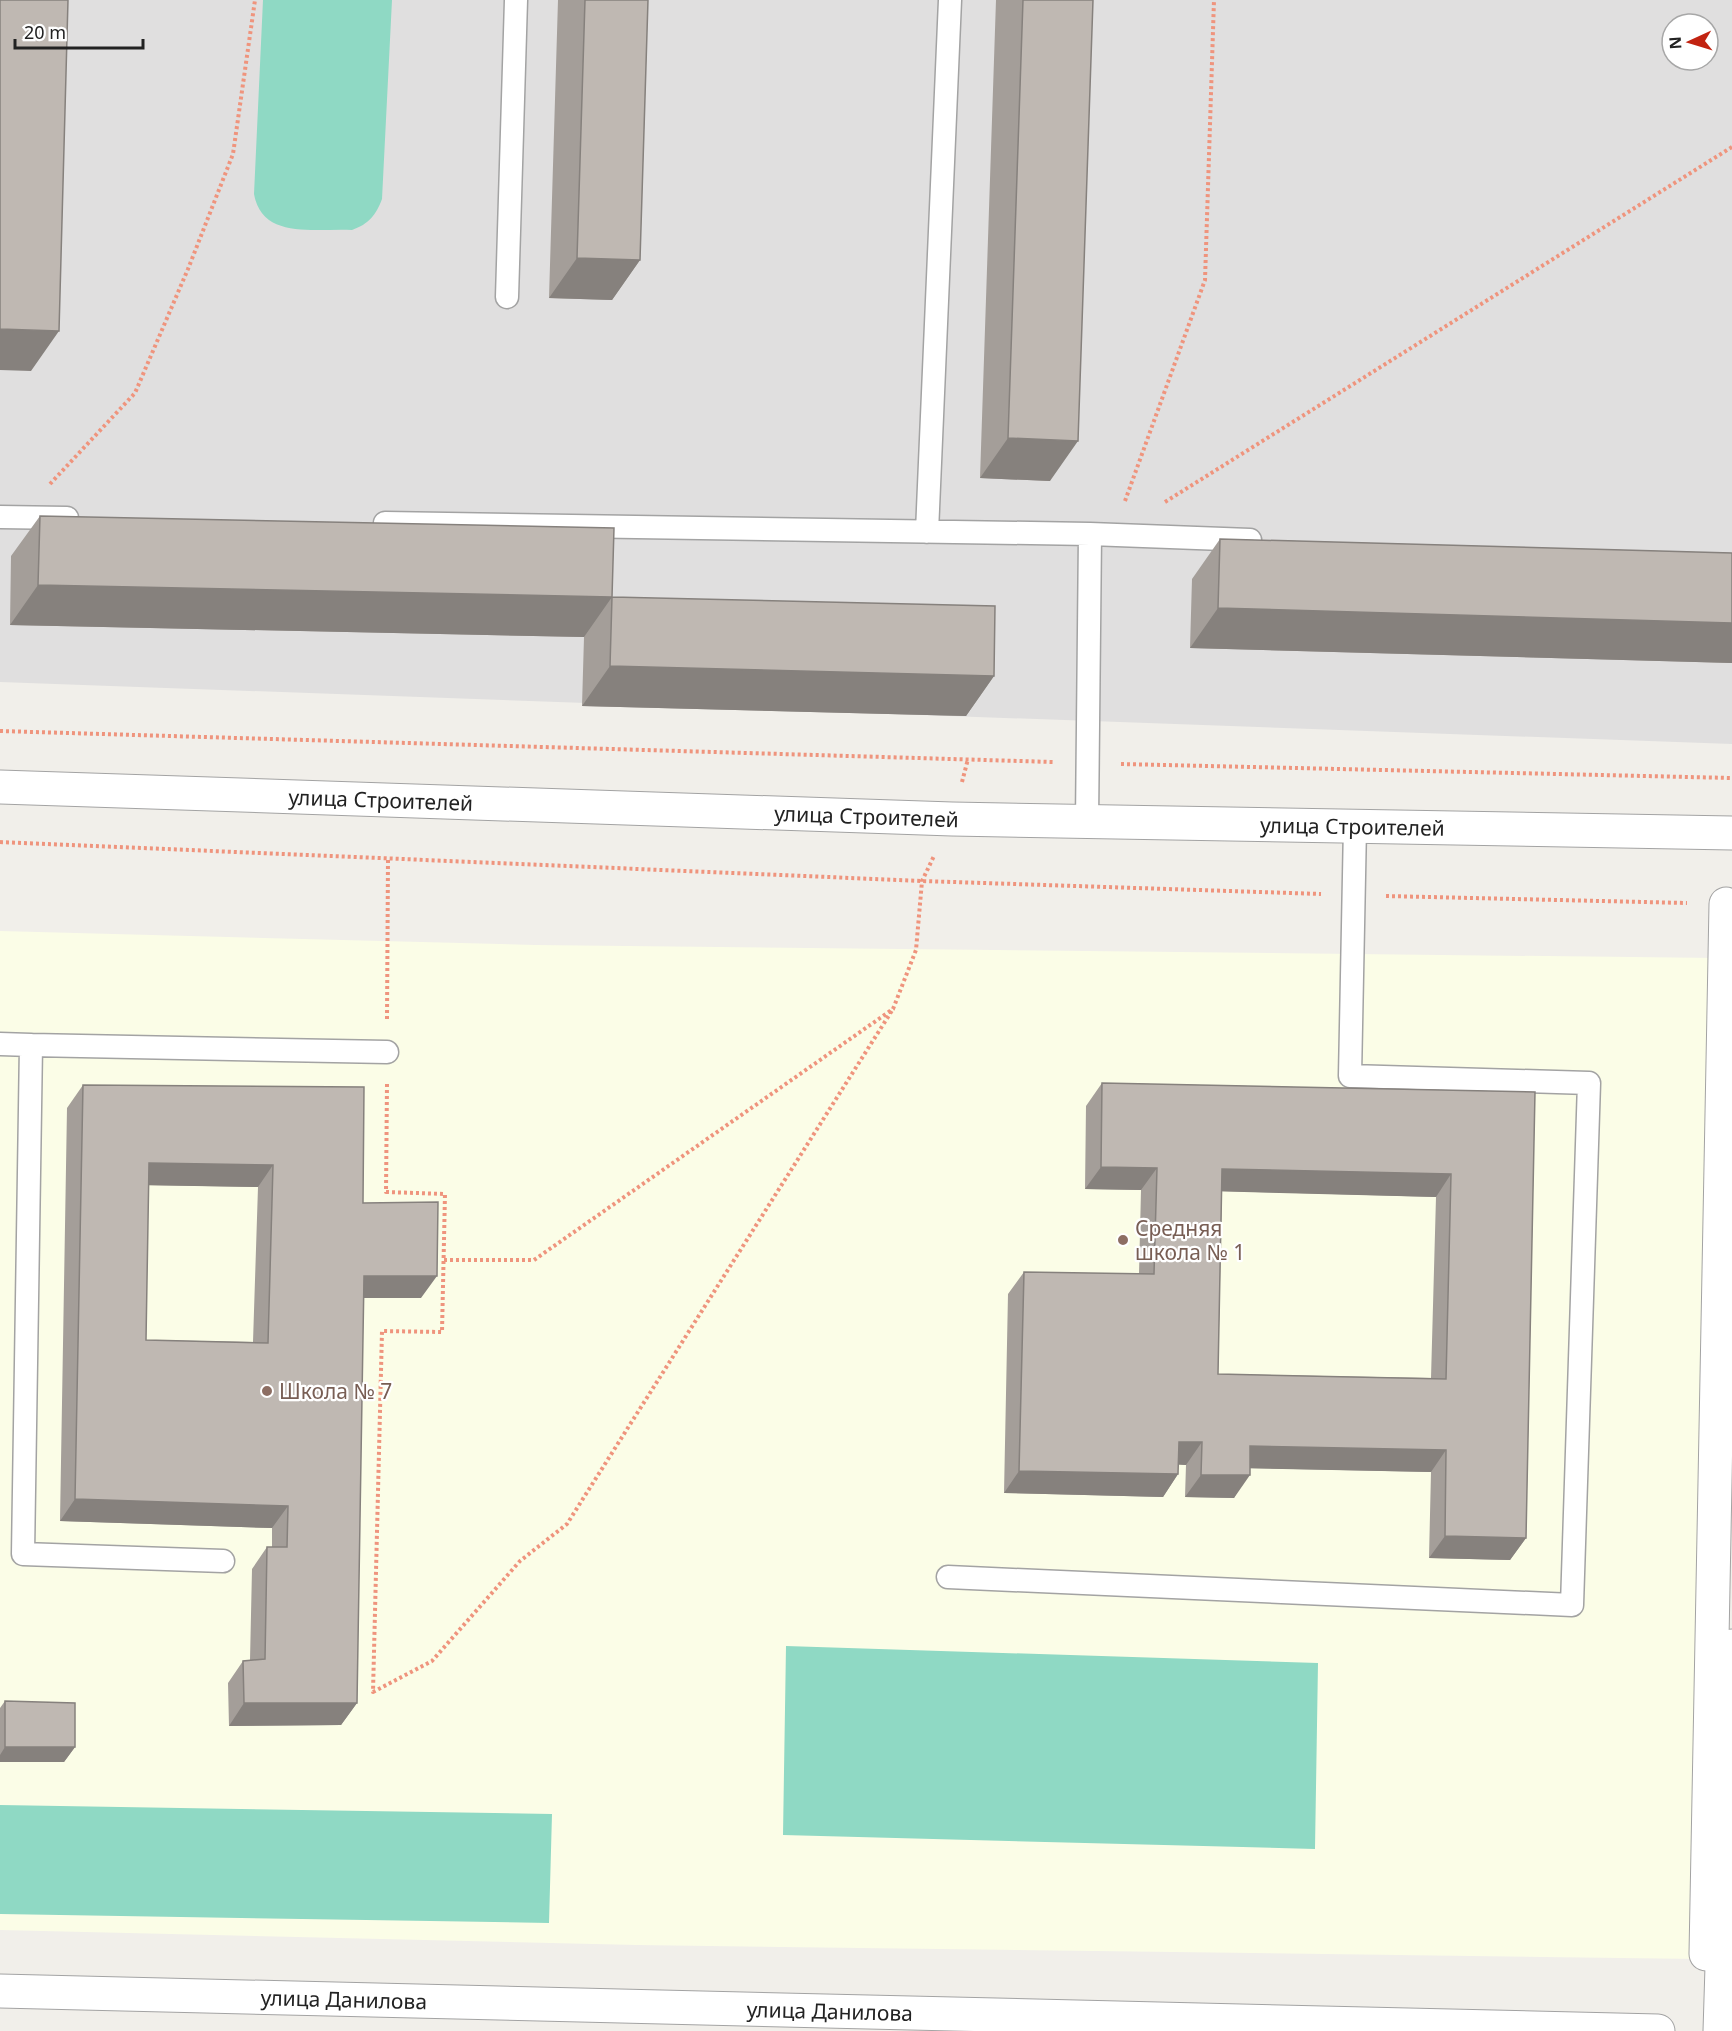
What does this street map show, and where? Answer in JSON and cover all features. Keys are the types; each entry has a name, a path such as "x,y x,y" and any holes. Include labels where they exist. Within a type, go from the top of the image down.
{"street":[{"name":"улица Строителей","path":"0,787 940,819 1732,833"},
{"path":"1705,2031 1726,904"},
{"path":"1720,2031 1732,1646"},
{"name":"улица Данилова","path":"0,1991 988,2023 1658,2031"}],"lane":[{"path":"507,297 516,0"},
{"path":"927,532 950,0"},
{"path":"9,517 90,518"},
{"path":"365,523 1090,534 1268,541"},
{"path":"1087,822 1090,534"},
{"path":"948,1577 1572,1605 1589,1083 1350,1076 1355,826"},
{"path":"0,1044 387,1052"},
{"path":"32,1045 23,1554 223,1561"}],"path":[{"path":"9,517 135,393 188,269 233,154 255,0"},
{"path":"1113,535 1205,280 1214,0"},
{"path":"1164,503 1732,147"},
{"path":"0,731 1087,763 1732,778"},
{"path":"0,842 922,881 1726,904"},
{"path":"893,1009 534,1260 444,1260 442,1332 382,1331 373,1692 432,1661 520,1561 567,1524 893,1009 916,950 922,881"}],"shaded area":[{"path":"0,0 1732,0 1732,744 0,682"},
{"name":"Средняя школа № 1","path":"0,931 535,945 1718,958 1699,1959 637,1945 0,1930"}],"green space":[{"path":"263,0 392,0 382,199 371,218 352,230 292,228 267,219 259,209 254,194"},
{"path":"786,1646 1318,1663 1315,1849 783,1835"},
{"path":"0,1805 552,1814 549,1923 0,1914"}],"building":[{"path":"0,0 68,0 59,331 0,329"},
{"path":"585,0 648,0 640,260 577,258"},
{"path":"1023,0 1093,0 1078,441 1008,438"},
{"path":"40,516 614,528 612,597 38,585"},
{"path":"1220,539 1732,553 1732,623 1218,608"},
{"path":"612,597 995,606 994,676 610,666"},
{"path":"1102,1083 1535,1092 1526,1538 1445,1536 1446,1450 1250,1446 1250,1475 1201,1475 1202,1442 1179,1442 1178,1474 1019,1471 1024,1272 1154,1274 1157,1168 1101,1167","holes":["1222,1169 1451,1174 1446,1379 1218,1374"]},
{"path":"83,1085 364,1087 363,1203 438,1202 437,1276 364,1276 357,1703 244,1703 243,1661 265,1659 267,1547 287,1547 288,1506 75,1499","holes":["149,1163 273,1165 268,1343 146,1340"]},
{"path":"5,1701 75,1703 75,1747 5,1747"}],"place":[{"name":"Средняя школа № 1","path":"1123,1240"},
{"name":"Школа № 7","path":"267,1391"}]}
